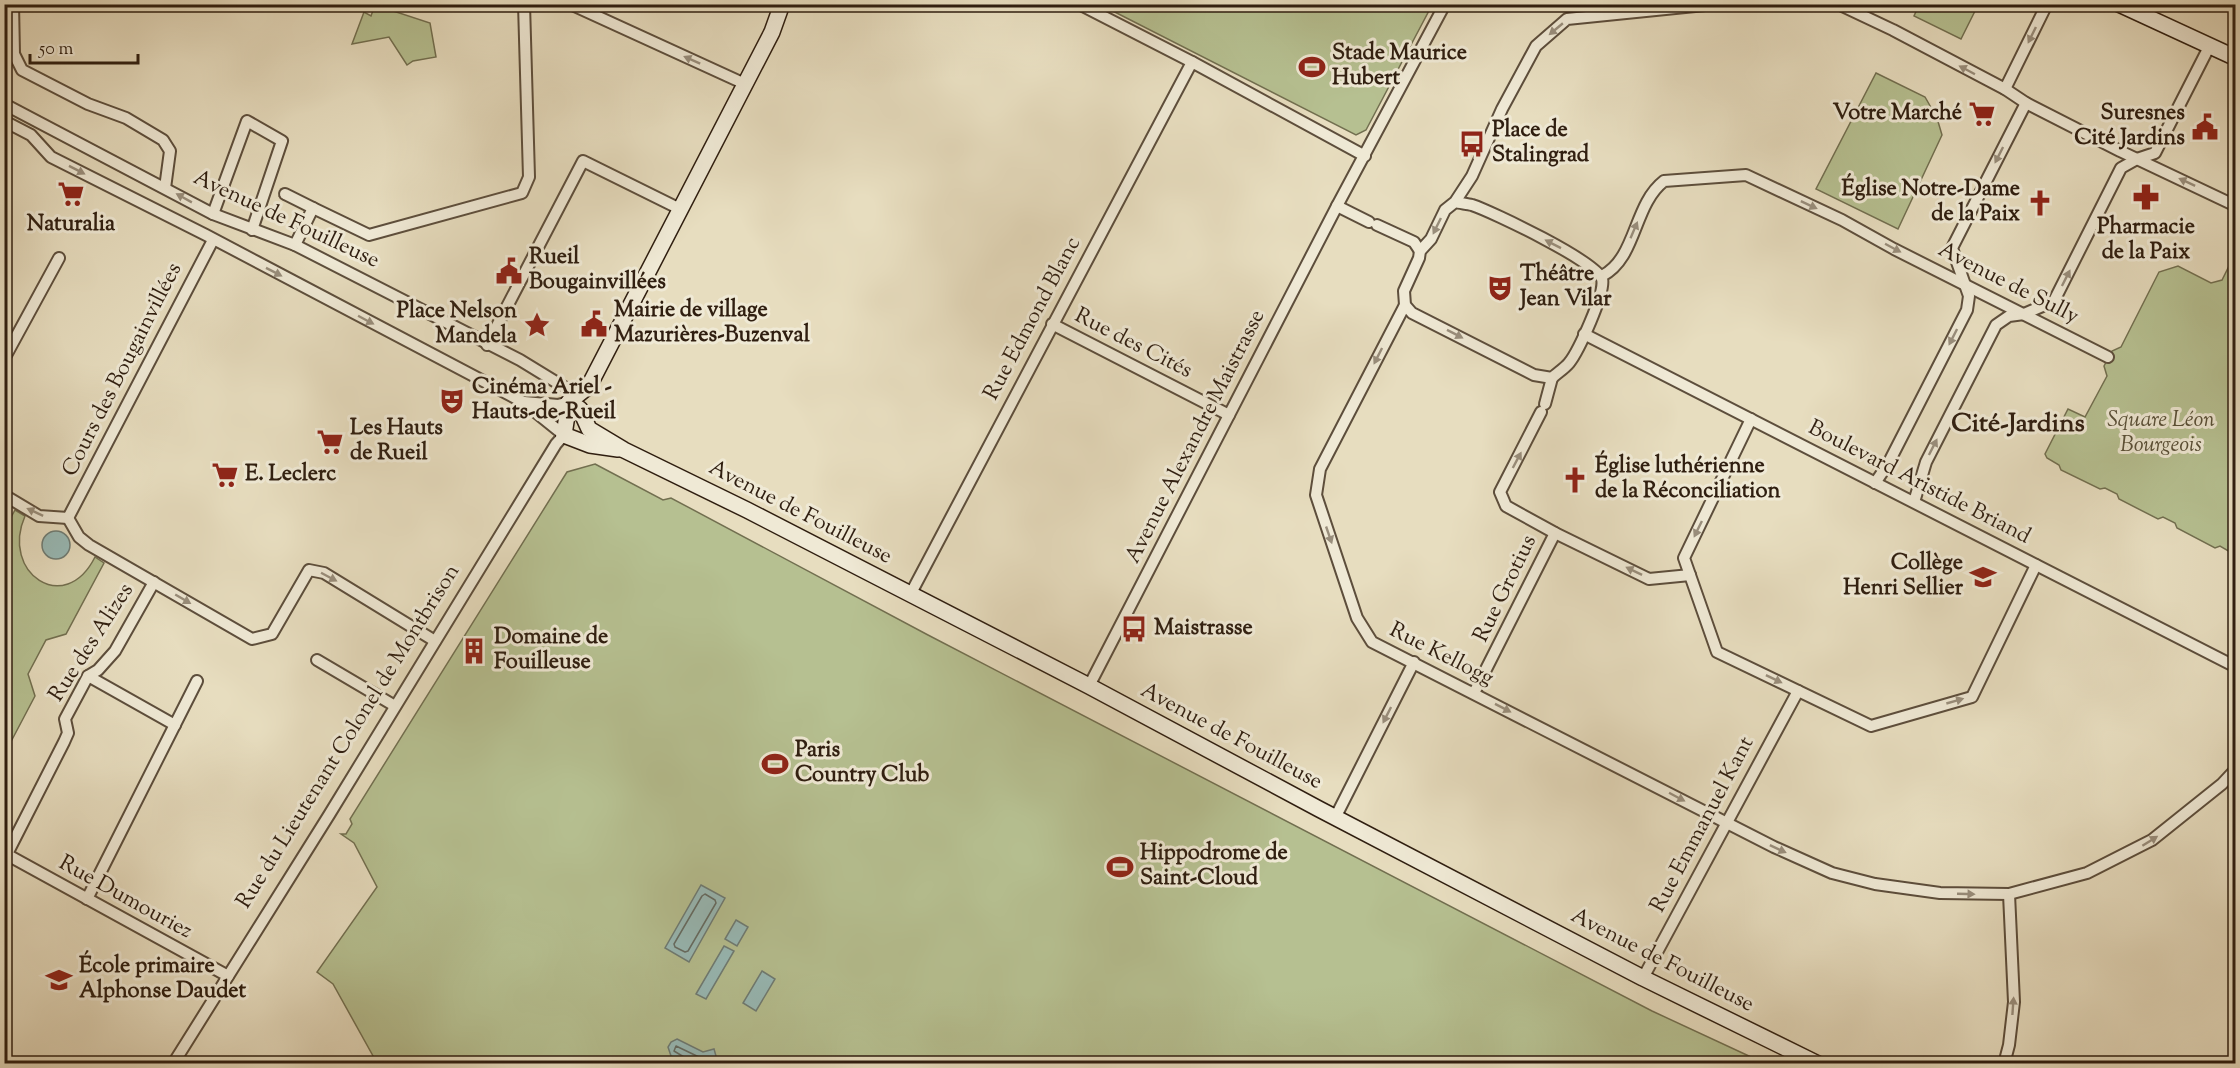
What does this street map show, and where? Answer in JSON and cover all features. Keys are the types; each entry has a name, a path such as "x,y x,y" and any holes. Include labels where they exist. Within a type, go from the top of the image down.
{"street":[{"path":"13,4 14,54 22,70 88,104 126,118 163,140 170,151 165,188"},
{"path":"285,194 369,235 522,193 529,177 525,4"},
{"path":"570,4 745,84"},
{"path":"589,429 564,435 569,402 587,390 772,32 782,4"},
{"path":"1079,4 1192,62 1365,156"},
{"name":"Avenue Alexandre Maistrasse","path":"1089,686 1337,207 1445,4"},
{"path":"1552,378 1534,375 1412,313 1405,305 1404,291 1419,258 1420,250 1431,239 1445,210 1455,202 1472,176 1502,109 1536,46 1568,19 1715,4"},
{"path":"1838,4 1893,30 2005,89 2026,103 2235,206"},
{"path":"2005,89 2047,4"},
{"path":"2119,4 2235,58"},
{"path":"1914,502 1926,462 1996,325 2010,316 2024,314 2054,301 2121,168 2155,153 2209,47"},
{"name":"Rue Edmond Blanc","path":"910,595 1192,62"},
{"path":"1875,483 1888,464 1967,310 1969,296 1952,248 2026,103"},
{"name":"Avenue de Fouilleuse","path":"4,104 213,214 295,244 520,360 569,390 569,402"},
{"name":"Avenue de Fouilleuse","path":"4,121 31,135 51,157 523,402 564,435 590,445 624,450"},
{"path":"213,214 247,121 282,141 252,230"},
{"path":"488,345 583,162 680,209"},
{"name":"Avenue de Sully","path":"1602,276 1613,270 1621,259 1653,190 1664,181 1746,175 1842,220 1894,249 2108,357"},
{"path":"1455,202 1473,206 1554,244 1581,259 1602,276 1600,297 1584,334 1570,362 1552,378 1543,408 1500,492 1506,506 1649,579 1690,575"},
{"path":"1337,207 1414,242 1420,250"},
{"path":"295,244 313,208"},
{"name":"Cours des Bougainvillées","path":"69,518 213,240"},
{"path":"4,359 59,258"},
{"name":"Rue Kellogg","path":"1405,305 1320,469 1316,495 1357,618 1372,642 1725,823 1832,873 1875,885 1941,893 2009,894 2087,873 2152,840 2222,784 2235,769"},
{"name":"Rue des Cités","path":"1052,324 1229,415"},
{"name":"Boulevard Aristide Briand","path":"1584,334 2235,667"},
{"name":"Avenue de Fouilleuse","path":"523,402 558,405 569,402 580,409 589,429 624,450 747,510 1089,686 1335,818 1643,978 1818,1064"},
{"path":"1751,419 1684,558 1717,652 1871,726 1972,697 2036,565"},
{"name":"Rue du Lieutenant Colonel de Montbrison","path":"173,1064 329,815 556,444 564,435"},
{"path":"4,495 39,516 69,518 79,537 89,545 252,639 272,634 309,570 324,573 435,641"},
{"name":"Rue Grotius","path":"1474,693 1555,533"},
{"name":"Rue des Alizes","path":"6,854 64,742 68,733 65,719 88,676 98,670 114,651 154,582"},
{"path":"317,660 395,706"},
{"path":"1335,818 1413,662"},
{"path":"88,676 175,724"},
{"path":"87,899 197,681"},
{"name":"Rue Emmanuel Kant","path":"1643,978 1798,691"},
{"name":"Rue Dumouriez","path":"6,854 228,976"},
{"path":"2004,1064 2014,1002 2009,894"}],"green space":[{"path":"1919,4 1978,5 1961,39 1914,16"},
{"path":"375,5 430,23 436,57 413,61 407,65 389,37 352,44 364,12 371,16"},
{"name":"Stade Maurice Hubert","path":"1101,5 1432,5 1366,130 1356,135"},
{"path":"1876,73 1925,97 1937,118 1942,135 1898,229 1816,189"},
{"name":"Square Léon Bourgeois","path":"2235,254 2235,558 2232,553 2220,546 2215,548 2177,528 2175,523 2163,517 2158,519 2119,499 2117,494 2105,488 2100,489 2061,470 2059,465 2047,458 2045,454 2068,409 2085,417 2107,376 2104,366 2112,351 2121,347 2159,272 2178,266 2211,283 2222,280"},
{"path":"595,464 663,500 671,498 928,635 1652,1011 1764,1063 377,1063 333,984 317,972 377,887 354,843 341,834 346,834 352,824 350,819 567,472"},
{"path":"15,510 25,516 20,537 21,555 28,570 39,580 53,585 68,584 82,575 95,557 104,563 66,634 46,640 28,674 35,696 5,753 4,530"}],"water":[{"path":"56,531 66,535 70,545 66,555 56,559 46,555 42,545 46,535"},
{"path":"701,885 725,898 689,962 665,948"},
{"path":"736,920 748,927 737,946 725,939"},
{"path":"724,946 734,951 706,999 696,994"},
{"path":"762,971 775,979 756,1011 743,1003"},
{"path":"677,1039 703,1052 714,1049 718,1063 684,1063 671,1056 668,1047"}],"place":[{"name":"Stade Maurice Hubert","path":"1312,67"},
{"name":"Votre Marché","path":"1982,114"},
{"name":"Suresnes Cité Jardins","path":"2205,127"},
{"name":"Place de Stalingrad","path":"1472,144"},
{"name":"Naturalia","path":"71,194"},
{"name":"Pharmacie de la Paix","path":"2146,197"},
{"name":"Église Notre-Dame de la Paix","path":"2040,203"},
{"name":"Rueil Bougainvillées","path":"509,271"},
{"name":"Théâtre Jean Vilar","path":"1500,288"},
{"name":"Mairie de village Mazurières-Buzenval","path":"594,324"},
{"name":"Place Nelson Mandela","path":"537,325"},
{"name":"Cinéma Ariel - Hauts-de-Rueil","path":"452,401"},
{"name":"Les Hauts de Rueil","path":"330,442"},
{"name":"E. Leclerc","path":"225,475"},
{"name":"Église luthérienne de la Réconciliation","path":"1575,480"},
{"name":"Collège Henri Sellier","path":"1983,577"},
{"name":"Maistrasse","path":"1134,629"},
{"name":"Domaine de Fouilleuse","path":"474,651"},
{"name":"Paris Country Club","path":"775,764"},
{"name":"Hippodrome de Saint-Cloud","path":"1120,867"},
{"name":"École primaire Alphonse Daudet","path":"59,980"}],"district":[{"name":"Cité-Jardins","path":"2018,424"}]}
